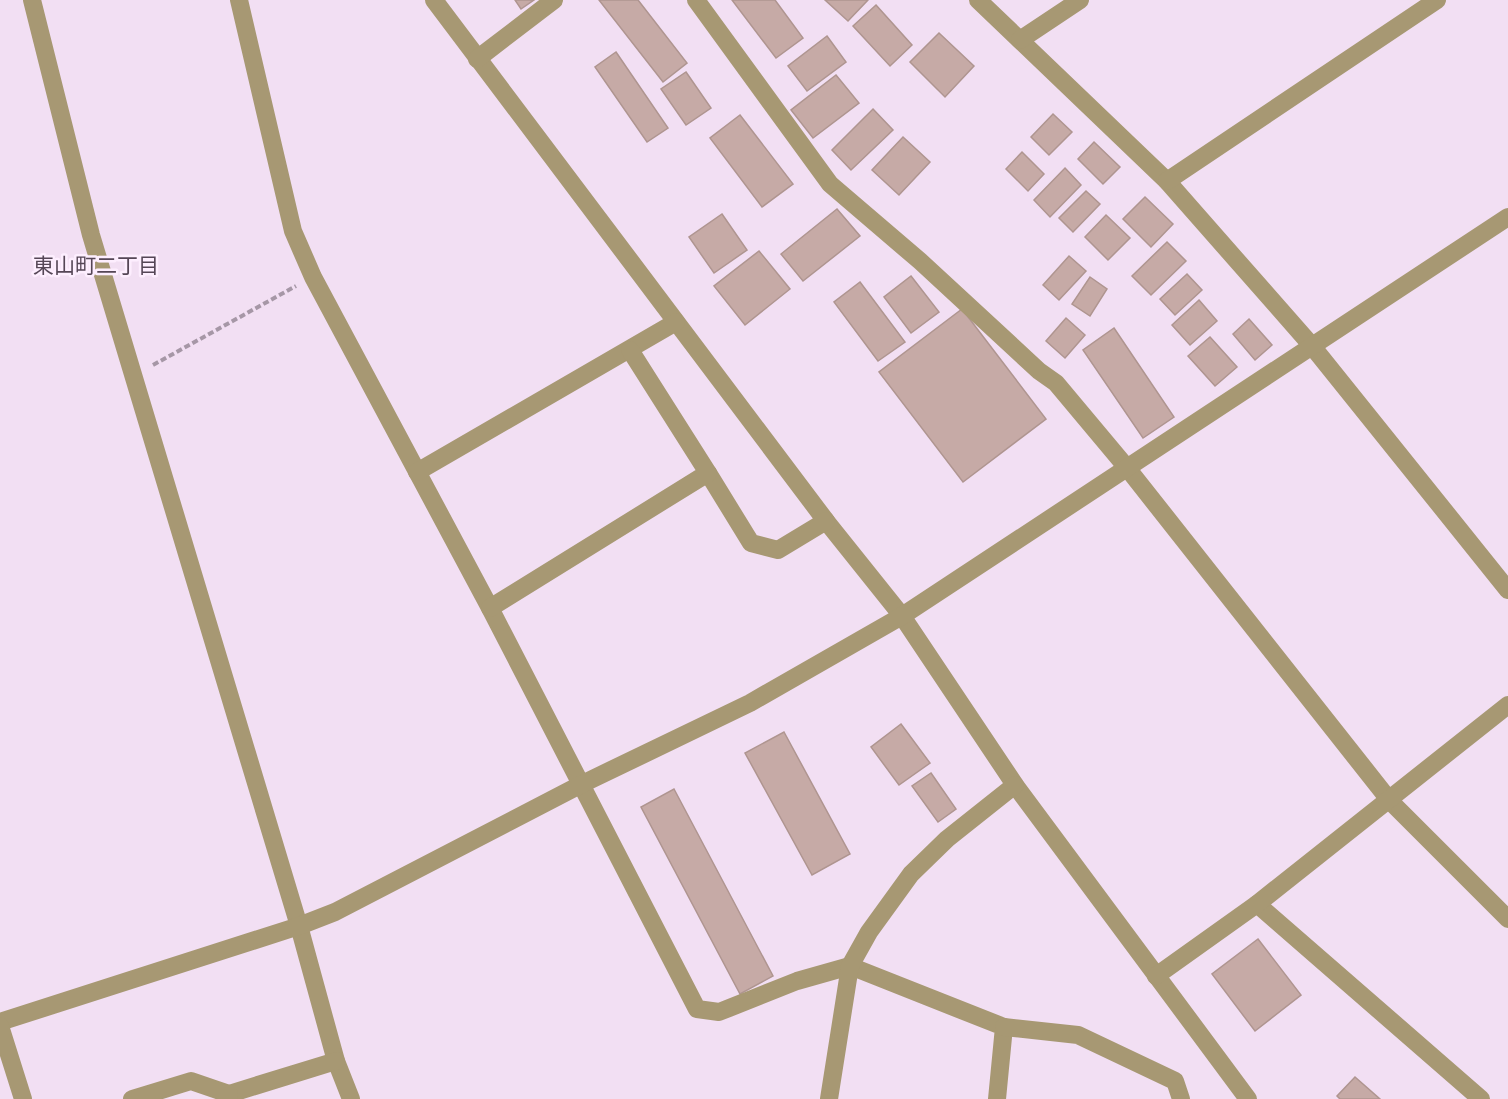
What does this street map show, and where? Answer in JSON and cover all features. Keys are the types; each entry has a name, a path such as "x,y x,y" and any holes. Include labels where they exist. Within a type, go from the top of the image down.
{"street":[{"path":"32,0 91,236 299,926 336,1061 351,1099"},
{"path":"239,0 293,231 313,277 490,608 697,1009 719,1012 797,981 850,966 1004,1027 1078,1035 1175,1081 1181,1099"},
{"path":"434,0 826,521 902,616 1015,785 1248,1099"},
{"path":"477,59 554,0"},
{"path":"696,0 830,184 920,261 1039,371 1056,383 1128,469 1390,801 1508,919"},
{"path":"978,0 1167,181 1312,346 1508,590"},
{"path":"1020,40 1080,0"},
{"path":"1167,181 1437,0"},
{"path":"22,1099 0,1024 299,926 335,912 580,785 750,703 902,616 1508,217"},
{"path":"417,472 676,322"},
{"path":"630,350 751,543 778,550 826,521"},
{"path":"490,608 708,473"},
{"path":"1156,976 1257,904 1390,801 1508,705"},
{"path":"829,1099 850,966 869,932 910,874 947,839 1015,785"},
{"path":"1257,904 1481,1099"},
{"path":"998,1099 1004,1027"},
{"path":"132,1099 191,1081 229,1097 336,1061"}],"path":[{"path":"150,367 313,277"}],"building":[{"path":"515,0 534,0 521,9"},
{"path":"599,0 638,0 687,63 663,82"},
{"path":"732,0 775,0 803,38 776,58"},
{"path":"825,0 868,0 848,21"},
{"path":"876,5 912,45 890,66 853,26"},
{"path":"939,33 974,66 945,97 910,62"},
{"path":"827,36 846,62 807,91 788,66"},
{"path":"616,52 668,128 647,142 595,67"},
{"path":"686,72 711,108 686,125 661,89"},
{"path":"836,75 859,103 813,138 791,110"},
{"path":"873,109 893,130 851,170 832,150"},
{"path":"1053,114 1072,132 1049,155 1031,137"},
{"path":"740,115 793,184 762,207 710,138"},
{"path":"903,137 930,162 899,195 872,170"},
{"path":"1094,142 1120,167 1103,184 1078,159"},
{"path":"1022,152 1044,174 1028,191 1006,169"},
{"path":"1065,168 1081,185 1050,217 1034,200"},
{"path":"1086,191 1100,204 1073,232 1059,218"},
{"path":"1145,197 1173,224 1151,247 1123,219"},
{"path":"837,209 860,236 803,281 781,254"},
{"path":"722,214 747,250 714,273 689,237"},
{"path":"1106,215 1130,238 1108,260 1085,237"},
{"path":"1167,242 1186,261 1151,295 1132,276"},
{"path":"759,251 790,289 745,325 714,286"},
{"path":"1069,256 1086,271 1059,300 1043,285"},
{"path":"1187,274 1202,290 1175,315 1160,299"},
{"path":"911,276 939,312 911,333 884,297"},
{"path":"1090,277 1107,289 1090,316 1072,304"},
{"path":"860,282 905,342 878,361 834,302"},
{"path":"1199,300 1217,321 1190,345 1172,325"},
{"path":"962,309 1046,419 963,482 879,372"},
{"path":"1066,318 1085,335 1065,358 1046,341"},
{"path":"1249,319 1272,345 1255,360 1233,334"},
{"path":"1114,328 1174,417 1143,438 1083,350"},
{"path":"1210,337 1237,367 1215,386 1188,356"},
{"path":"901,724 930,763 899,785 871,747"},
{"path":"784,732 850,854 812,875 745,753"},
{"path":"931,773 956,809 938,822 912,786"},
{"path":"674,789 773,976 740,994 641,807"},
{"path":"1258,939 1301,995 1255,1031 1212,974"},
{"path":"1355,1077 1380,1099 1340,1099 1337,1096"}],"district":[{"name":"東山町二丁目","path":"96,265"}]}
